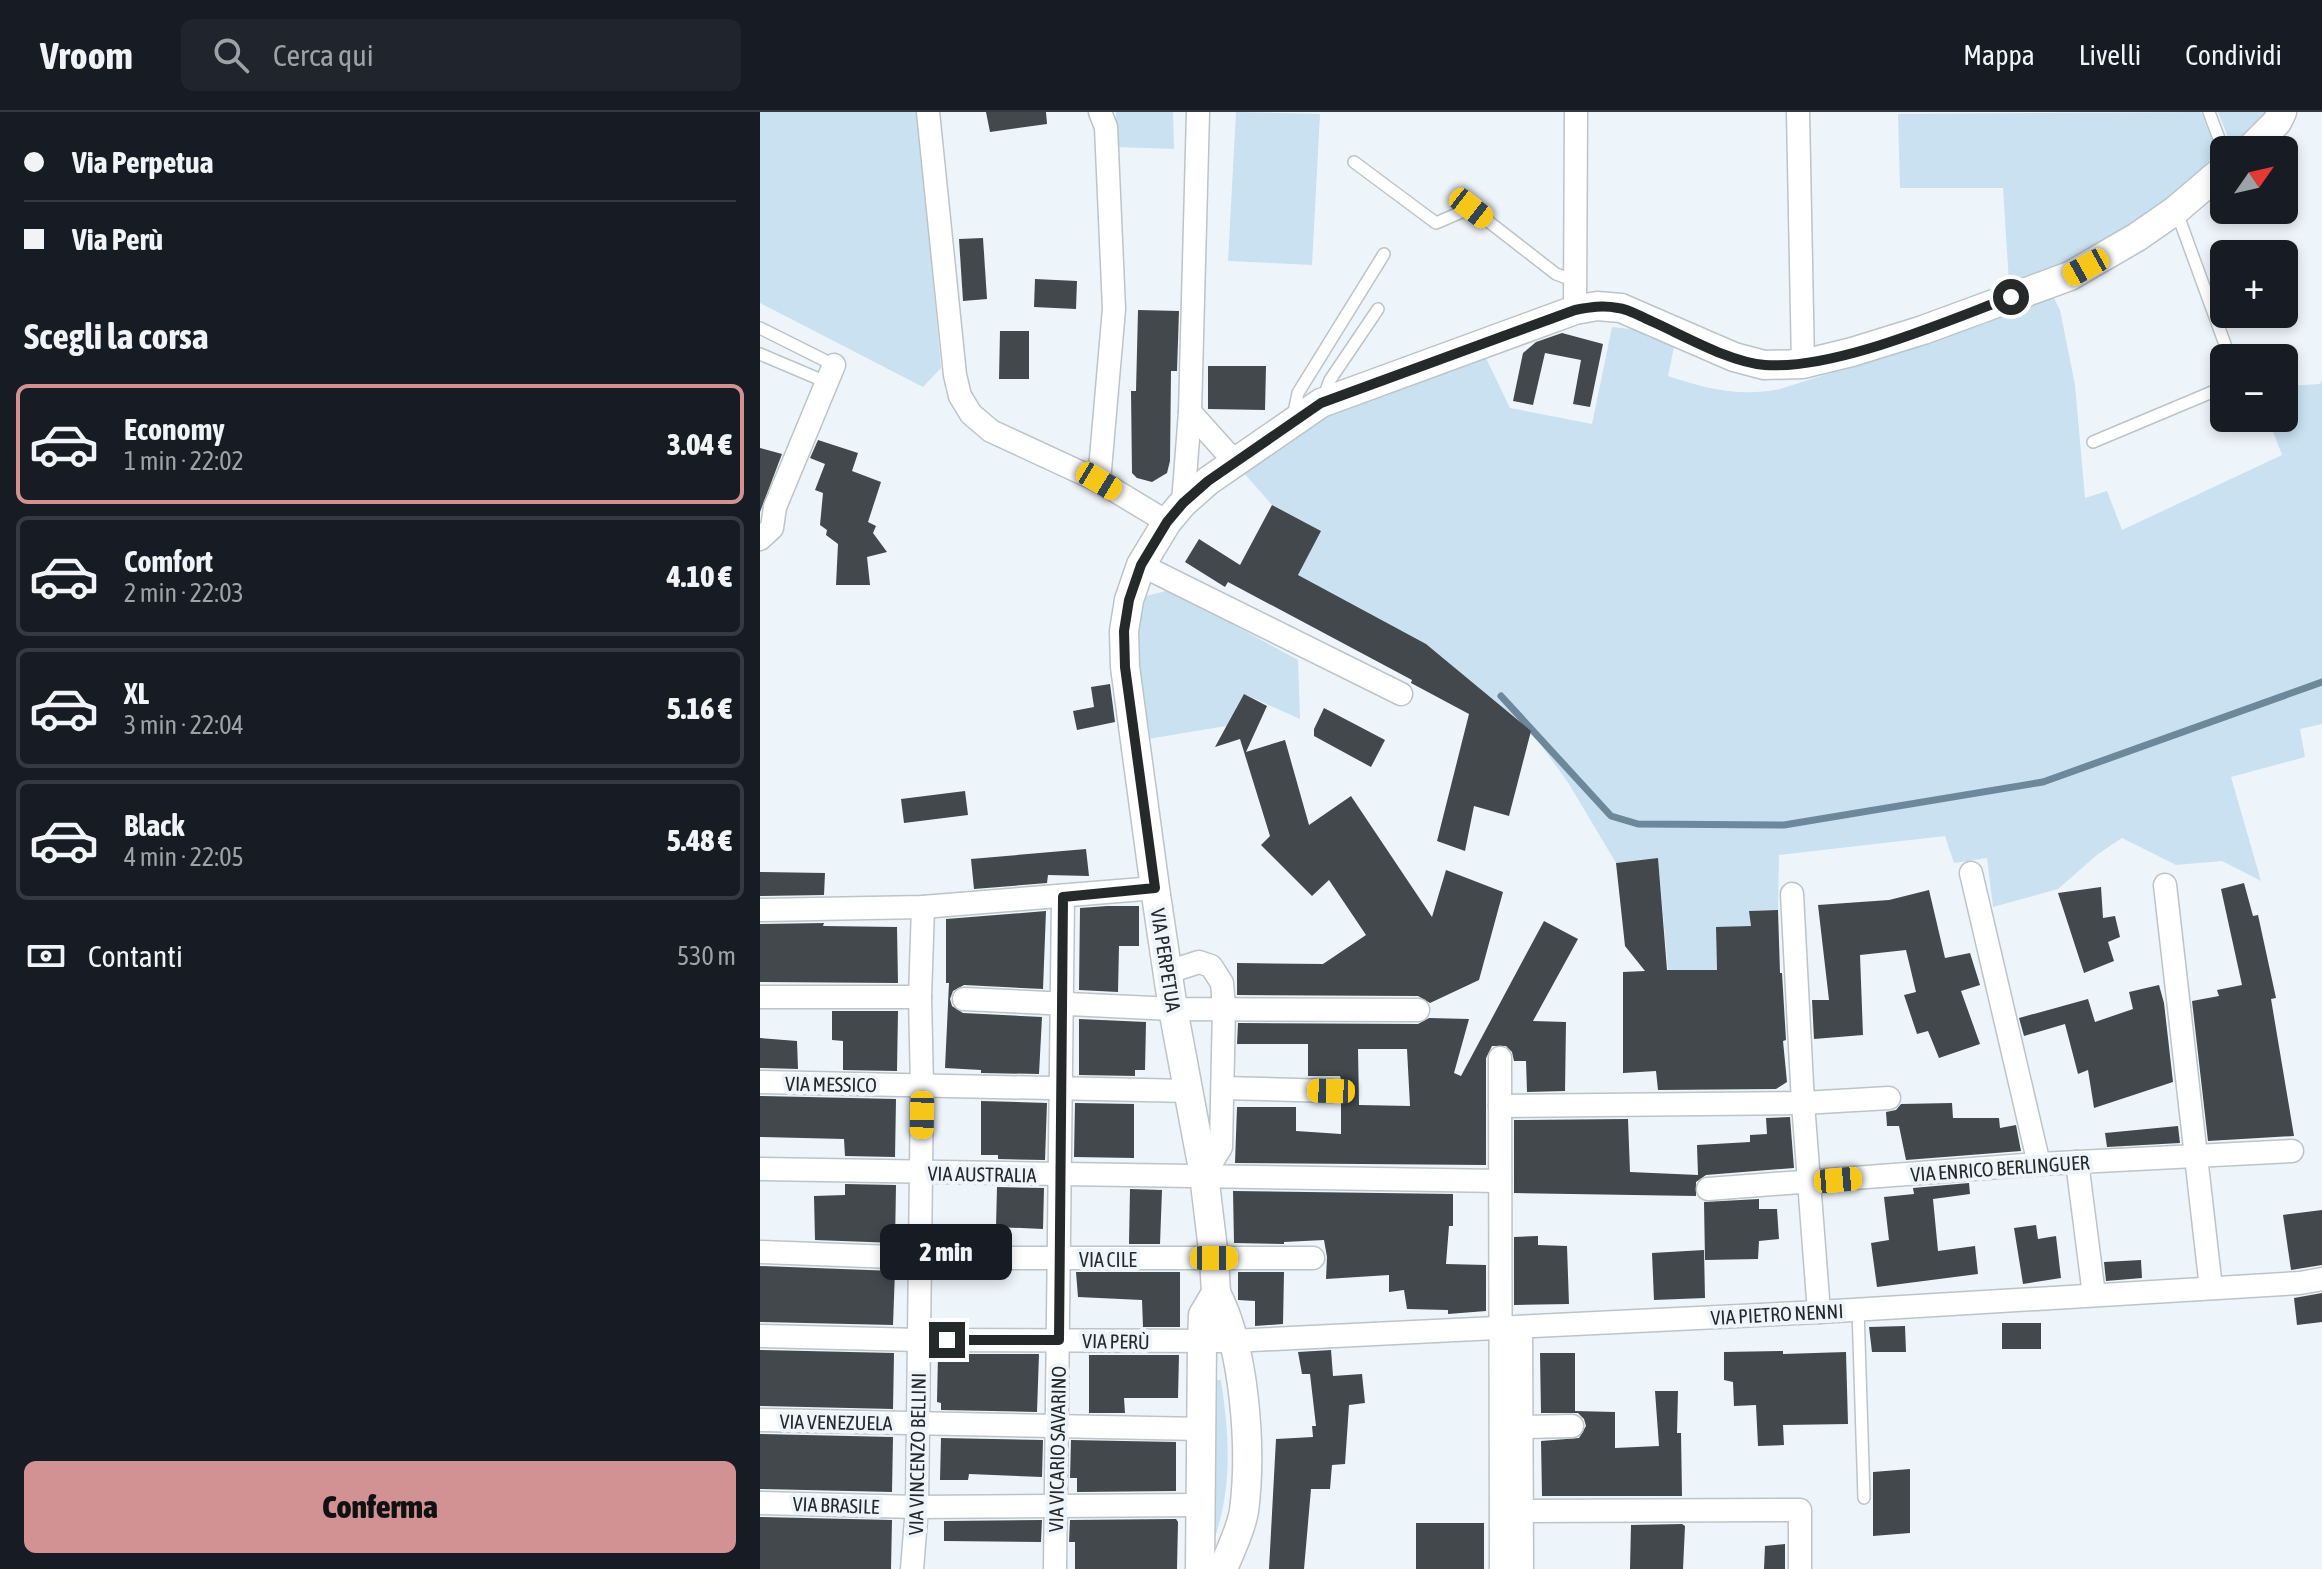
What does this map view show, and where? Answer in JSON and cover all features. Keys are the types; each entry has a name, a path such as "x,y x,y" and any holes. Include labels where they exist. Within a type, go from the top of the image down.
{"street":[{"path":"928,112 955,375 960,396 971,414 991,431 1175,513 1190,412 1198,112"},
{"path":"1099,481 1114,309 1106,127 1100,112"},
{"path":"1575,310 1576,112"},
{"path":"1798,112 1803,364"},
{"path":"2263,136 2282,112"},
{"name":"VIA PERPETUA","path":"1200,1569 1203,1315 1216,1293 1214,1258 1204,1175 1173,1009 1155,888 1125,667 1124,631 1129,600 1141,565 1175,513 1235,462 1321,403 1575,310 1597,306 1621,308 1734,357 1764,365 1803,364 1923,330 2070,276 2137,237 2210,181"},
{"path":"760,539 772,528 775,507 830,374"},
{"path":"1190,412 1235,462"},
{"path":"1141,565 1401,694"},
{"path":"1971,873 2039,1164"},
{"path":"2165,885 2211,1288"},
{"path":"760,910 923,907 1155,888"},
{"path":"1792,894 1803,1103 1819,1312"},
{"name":"VIA VICARIO SAVARINO","path":"1055,1569 1063,897"},
{"name":"VIA VINCENZO BELLINI","path":"912,1569 917,1507 923,907"},
{"path":"1168,972 1199,962 1211,966 1222,983 1221,1147 1204,1175"},
{"path":"760,997 920,997"},
{"path":"964,999 1173,1009 1418,1010"},
{"path":"1500,1058 1500,1181 1510,1328 1521,1427 1522,1569"},
{"name":"VIA MESSICO","path":"760,1082 1189,1091"},
{"path":"1223,1088 1331,1091"},
{"path":"1500,1106 1803,1103 1889,1098"},
{"name":"VIA ENRICO BERLINGUER","path":"1708,1189 2039,1164 2292,1151"},
{"path":"2077,1162 2094,1295"},
{"name":"VIA AUSTRALIA","path":"760,1169 1500,1181"},
{"name":"VIA CILE","path":"760,1252 920,1258 1313,1258"},
{"name":"VIA PIETRO NENNI","path":"1232,1341 1819,1312 2300,1283 2322,1279"},
{"path":"1216,1293 1226,1312 1241,1382 1248,1453 1244,1514 1223,1569"},
{"path":"1501,1569 1510,1328"},
{"name":"VIA PERÙ","path":"760,1336 1232,1341"},
{"name":"VIA VENEZUELA","path":"760,1420 1200,1429"},
{"path":"1521,1427 1572,1426"},
{"name":"VIA BRASILE","path":"760,1503 917,1507 1200,1505"},
{"path":"1522,1511 1800,1510 1800,1569"}],"lane":[{"path":"2209,112 2218,136"},
{"path":"1354,162 1436,223 1471,208 1556,274 1575,281"},
{"path":"2176,210 2225,344"},
{"path":"1292,421 1298,393 1384,254"},
{"path":"1321,403 1330,380 1378,309"},
{"path":"760,328 830,374"},
{"path":"760,354 830,374"},
{"path":"2093,442 2210,393"},
{"path":"1858,1309 1864,1498"}],"shaded area":[{"path":"760,112 918,112 941,368 923,387 760,303"},
{"path":"1116,112 1173,112 1174,149 1116,147"},
{"path":"1236,112 1320,114 1312,265 1228,261"},
{"path":"2201,112 2211,136 2210,159 2188,185 2157,209 2073,260 2009,283 2003,188 1900,188 1898,114"},
{"path":"2218,112 2268,112 2243,136 2228,136"},
{"path":"2053,296 2060,310 2075,385 2085,498 2107,491 2122,530 2282,455 2273,432 2298,432 2298,385 2320,384 2322,380 2322,724 2300,729 2305,757 2231,777 2261,881 2222,861 2176,865 2122,838 2098,854 2058,889 1993,907 1987,858 1954,863 1945,836 1779,855 1778,910 1750,911 1751,926 1716,928 1717,970 1668,970 1658,858 1616,863 1569,784 1531,731 1432,649 1298,575 1321,531 1272,505 1242,471 1342,407 1402,384 1486,358 1510,408 1592,424 1612,327 1639,330 1674,347 1668,376 1696,385 1750,392 1780,389 1985,324"},
{"path":"1170,590 1298,660 1300,719 1244,694 1236,708 1232,725 1148,739 1136,640 1146,596"},
{"path":"1214,1380 1221,1380 1228,1465 1223,1506 1211,1549"}],"building":[{"path":"986,112 1046,112 1047,124 990,132"},
{"path":"983,238 987,299 963,301 959,239"},
{"path":"1035,279 1077,281 1076,309 1034,307"},
{"path":"1138,310 1179,311 1177,371 1171,371 1170,461 1167,473 1152,482 1137,478 1132,473 1131,391 1136,391"},
{"path":"1000,331 1029,331 1029,379 999,379"},
{"path":"1562,333 1603,344 1590,407 1573,404 1581,360 1545,353 1533,405 1513,401 1523,353 1536,342"},
{"path":"1208,366 1266,366 1265,410 1208,409"},
{"path":"818,440 858,453 852,471 881,482 868,522 876,526 873,533 887,552 867,557 870,585 836,585 838,544 826,535 827,530 820,525 823,493 815,490 825,464 810,458"},
{"path":"760,448 782,454 760,512"},
{"path":"1272,505 1321,531 1298,575 1426,644 1531,731 1509,816 1474,806 1465,851 1437,841 1469,714 1411,683 1412,680 1228,582 1225,587 1185,562 1199,539 1240,565"},
{"path":"1110,684 1115,722 1077,730 1073,711 1094,707 1091,687"},
{"path":"1244,694 1267,706 1246,752 1285,740 1309,825 1351,796 1432,917 1446,870 1503,892 1479,980 1430,1003 1418,996 1237,995 1237,963 1323,964 1366,935 1329,880 1312,896 1261,845 1270,836 1240,739 1215,747"},
{"path":"1324,708 1385,740 1371,767 1314,736"},
{"path":"965,791 968,815 904,823 901,799"},
{"path":"1086,849 1089,876 1048,875 1047,883 974,889 971,859"},
{"path":"1658,858 1667,970 1717,970 1716,927 1751,926 1749,911 1778,910 1787,1082 1776,1089 1658,1090 1656,1071 1623,1073 1623,972 1645,971 1625,946 1616,863"},
{"path":"760,872 825,873 824,895 760,896"},
{"path":"2244,883 2253,916 2258,915 2276,998 2271,999 2294,1136 2208,1141 2192,1001 2219,996 2217,990 2242,985 2221,889"},
{"path":"2101,887 2103,918 2115,916 2120,937 2108,942 2114,961 2084,973 2058,893"},
{"path":"1929,890 1945,958 1970,953 1980,985 1961,991 1980,1044 1939,1058 1928,1031 1917,1034 1904,995 1916,992 1906,950 1860,955 1863,1035 1814,1039 1812,1000 1829,1000 1818,905 1889,900"},
{"path":"1139,906 1139,946 1119,946 1118,992 1079,990 1080,908"},
{"path":"1046,911 1043,989 964,985 953,991 950,999 952,1006 963,1013 1042,1017 1039,1074 981,1073 981,1070 945,1068 949,983 946,983 946,919"},
{"path":"1544,921 1578,939 1533,1021 1566,1022 1565,1091 1527,1092 1526,1061 1514,1061 1512,1052 1506,1046 1492,1046 1486,1058 1486,1165 1235,1163 1237,1107 1296,1107 1296,1131 1341,1134 1341,1101 1345,1091 1340,1076 1308,1076 1308,1044 1237,1044 1238,1023 1418,1024 1429,1018 1469,1019 1454,1073 1461,1076","holes":["1358,1049 1407,1049 1410,1106 1359,1105"]},
{"path":"824,923 823,926 897,927 898,983 760,982 760,924"},
{"path":"2159,985 2173,1082 2094,1108 2088,1070 2078,1074 2065,1024 2024,1036 2019,1018 2088,999 2095,1022 2133,1009 2129,992"},
{"path":"832,1011 898,1011 897,1071 843,1070 843,1041 832,1040"},
{"path":"1079,1019 1146,1022 1145,1070 1135,1070 1135,1076 1079,1075"},
{"path":"760,1038 797,1041 798,1069 760,1068"},
{"path":"760,1096 896,1099 895,1157 845,1156 844,1139 760,1137"},
{"path":"981,1101 1047,1103 1045,1160 998,1159 998,1155 981,1155"},
{"path":"1075,1103 1134,1104 1134,1158 1074,1157"},
{"path":"1952,1103 1953,1118 1999,1118 2000,1128 2016,1125 2021,1151 1906,1160 1899,1126 1887,1126 1886,1112 1896,1110 1901,1104"},
{"path":"1790,1117 1794,1168 1706,1175 1696,1182 1696,1196 1514,1193 1514,1120 1628,1119 1630,1172 1698,1175 1697,1145 1750,1142 1750,1135 1767,1134 1766,1118"},
{"path":"2178,1126 2180,1143 2107,1147 2105,1133"},
{"path":"1969,1183 1970,1194 1933,1199 1938,1251 1975,1246 1978,1274 1877,1287 1871,1243 1889,1240 1884,1197 1914,1194 1913,1188"},
{"path":"845,1184 896,1185 895,1243 815,1240 814,1196 845,1195"},
{"path":"997,1187 1044,1188 1043,1229 996,1227"},
{"path":"1130,1189 1162,1190 1160,1244 1129,1244"},
{"path":"1233,1191 1453,1194 1453,1226 1449,1226 1446,1264 1486,1265 1486,1311 1448,1314 1448,1310 1407,1309 1404,1290 1389,1292 1389,1275 1326,1279 1324,1240 1284,1244 1234,1243"},
{"path":"1759,1199 1759,1209 1777,1209 1779,1239 1759,1241 1758,1259 1705,1260 1704,1202"},
{"path":"2322,1210 2322,1265 2291,1270 2283,1215"},
{"path":"2036,1225 2038,1239 2056,1236 2061,1278 2023,1284 2014,1228"},
{"path":"1538,1236 1538,1245 1567,1246 1569,1304 1514,1305 1514,1237"},
{"path":"1704,1250 1705,1298 1654,1300 1652,1253"},
{"path":"2141,1260 2142,1278 2106,1281 2104,1262"},
{"path":"760,1266 895,1271 893,1325 760,1322"},
{"path":"1076,1272 1180,1272 1180,1327 1143,1327 1142,1300 1078,1297"},
{"path":"1238,1272 1284,1272 1283,1324 1255,1326 1255,1301 1238,1300"},
{"path":"2322,1293 2322,1322 2297,1325 2294,1298"},
{"path":"2002,1323 2041,1323 2041,1349 2002,1349"},
{"path":"1905,1326 1906,1352 1872,1352 1869,1327"},
{"path":"760,1350 894,1353 893,1409 760,1406"},
{"path":"1331,1350 1333,1376 1362,1374 1365,1403 1349,1405 1345,1464 1332,1465 1330,1489 1311,1489 1304,1569 1269,1569 1276,1439 1313,1437 1312,1426 1316,1426 1310,1374 1302,1374 1298,1352"},
{"path":"1783,1351 1783,1354 1846,1352 1848,1424 1783,1425 1784,1445 1758,1446 1756,1405 1734,1406 1733,1382 1724,1380 1724,1352"},
{"path":"1540,1353 1575,1353 1575,1411 1615,1412 1615,1448 1659,1446 1655,1391 1678,1391 1677,1433 1681,1433 1682,1496 1542,1496 1541,1441 1579,1438 1586,1426 1578,1413 1541,1413"},
{"path":"938,1354 1039,1354 1037,1412 941,1410 941,1403 937,1402"},
{"path":"1089,1355 1179,1355 1178,1398 1124,1398 1125,1413 1089,1413"},
{"path":"760,1434 893,1437 892,1492 760,1489"},
{"path":"941,1438 1043,1440 1042,1477 969,1474 968,1480 940,1480"},
{"path":"1071,1440 1176,1442 1176,1491 1077,1492 1077,1478 1070,1478"},
{"path":"1910,1469 1910,1533 1873,1536 1873,1472"},
{"path":"760,1517 892,1520 891,1569 760,1569"},
{"path":"1176,1519 1177,1569 1075,1569 1075,1542 1069,1542 1070,1520"},
{"path":"1042,1520 1041,1542 944,1541 944,1521"},
{"path":"1416,1523 1484,1523 1484,1569 1416,1569"},
{"path":"1631,1525 1685,1526 1683,1569 1630,1569"},
{"path":"1785,1544 1785,1569 1764,1569 1765,1546"}],"waterway":[{"path":"1501,696 1611,816 1638,824 1784,825 2043,782 2322,682"}],"route":[{"path":"947,1340 1059,1340 1063,897 1155,888 1125,667 1124,631 1129,600 1141,565 1167,522 1183,503 1208,481 1321,403 1575,310 1597,306 1621,308 1734,357 1764,365 1803,364 1923,330 2011,297"}]}
